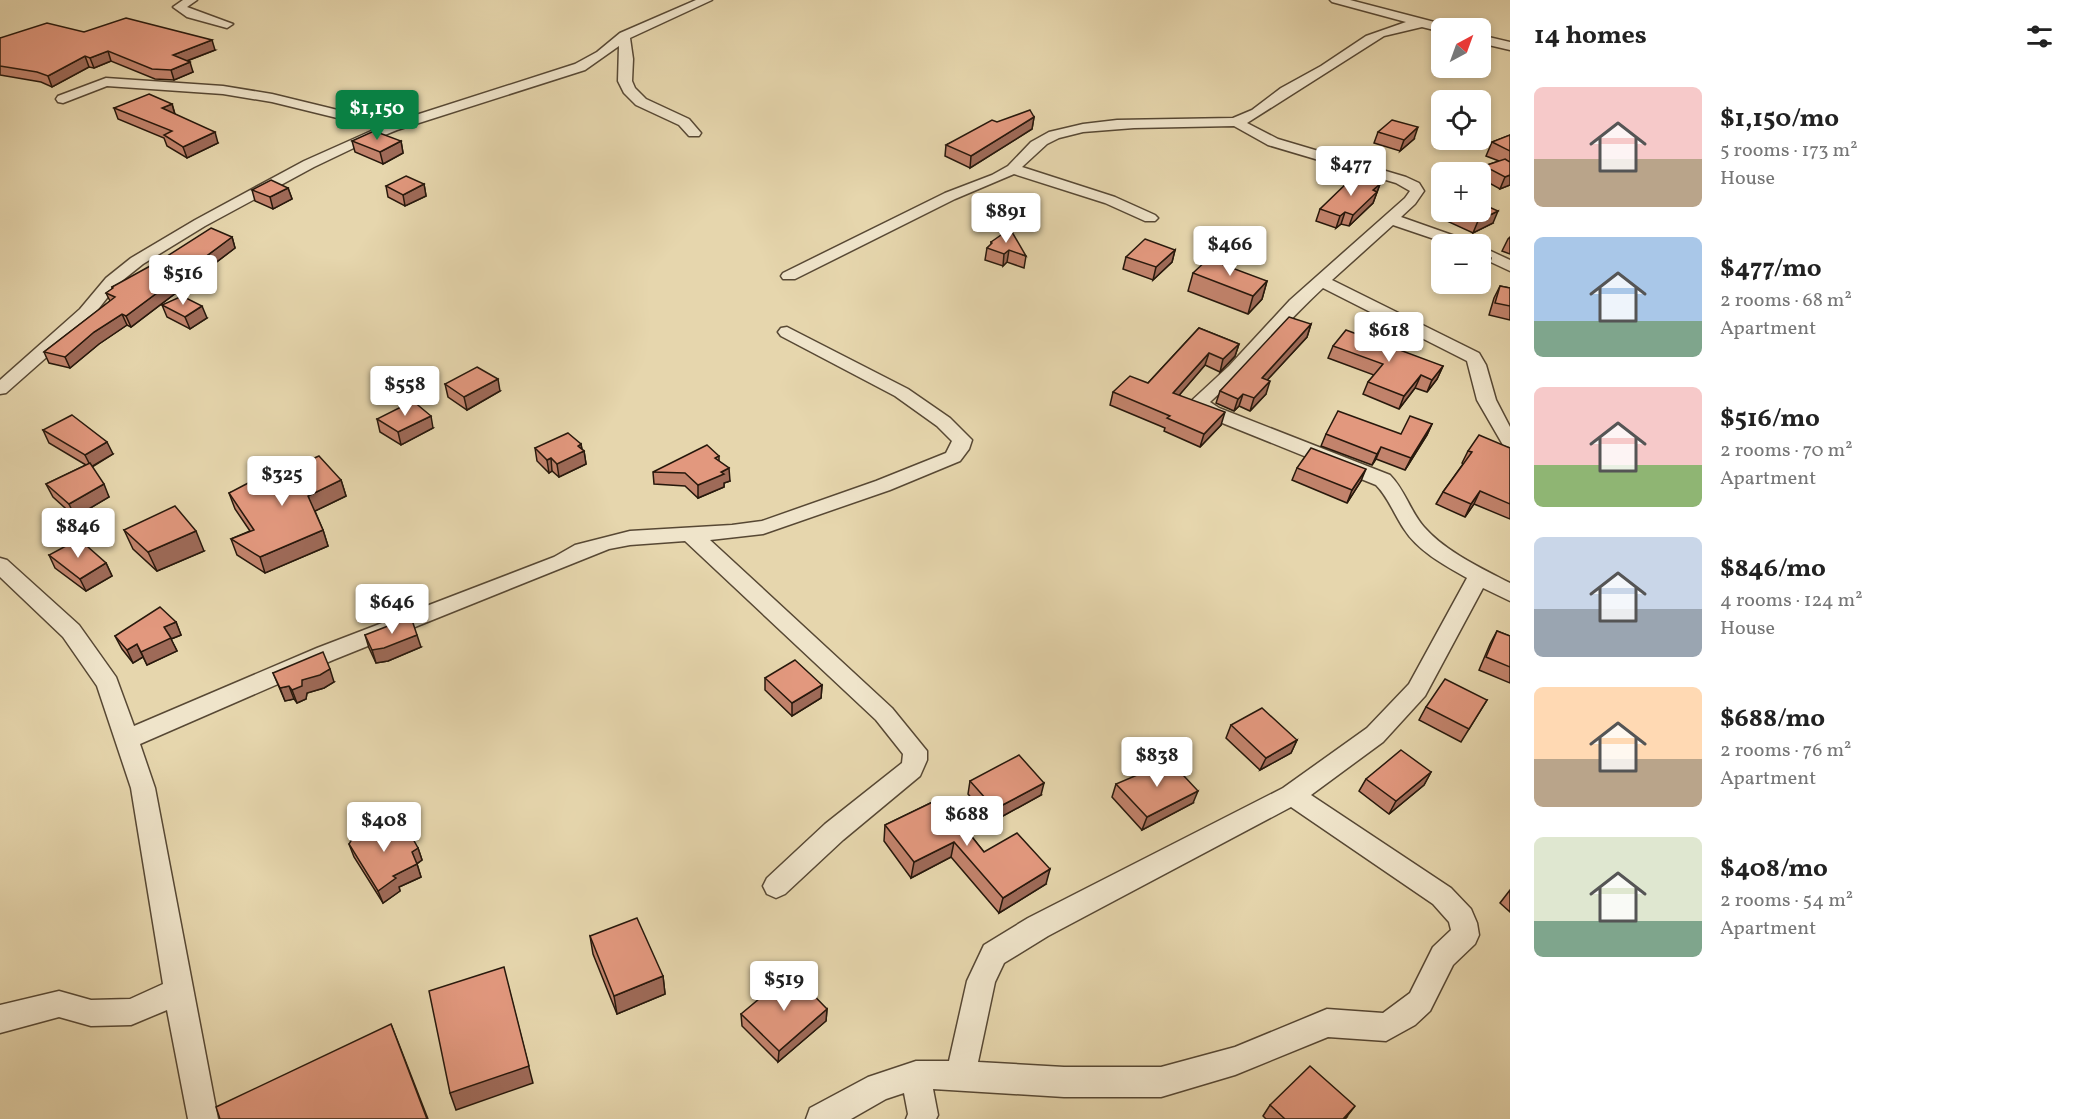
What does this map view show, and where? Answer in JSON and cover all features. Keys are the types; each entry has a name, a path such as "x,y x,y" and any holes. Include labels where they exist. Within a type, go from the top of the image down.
{"street":[{"path":"191,0 179,7 191,14 227,24"},
{"path":"0,389 86,313 112,281 137,261 200,223 309,164 392,127 580,67 601,55 624,36 706,0"},
{"path":"1336,0 1431,25"},
{"path":"789,276 950,196 997,178 1012,169 1030,150 1054,135 1146,123 1236,122 1271,104 1286,91 1327,68 1368,38 1396,27 1422,23"},
{"path":"624,36 627,59 625,81 630,90 641,102 673,116 694,133"},
{"path":"1491,42 1510,46"},
{"path":"63,99 106,82 223,90 272,98 392,127"},
{"path":"1236,122 1273,142 1401,180 1414,186 1417,191 1296,304 1235,370 1198,403 1212,412 1383,480 1391,488 1394,497 1416,532 1431,546 1510,593"},
{"path":"1012,169 1110,200 1149,218"},
{"path":"1389,219 1433,234"},
{"path":"1491,256 1510,266"},
{"path":"1322,281 1473,357 1477,362 1485,397 1510,441"},
{"path":"127,739 336,650 561,562 593,545 690,534 725,534 759,528 906,477 953,457 962,446 962,440 958,435 912,399 787,332"},
{"path":"690,534 884,714 915,751 915,760 911,769 834,832 776,886"},
{"path":"0,565 71,630 108,683 143,788 203,1119"},
{"path":"960,1075 981,981 994,954 1038,927 1292,795 1375,735 1417,690 1479,575"},
{"path":"821,1119 879,1087 916,1075 960,1075 1064,1082 1161,1082 1235,1061 1328,1023 1386,1027 1405,1015 1420,1002 1443,956 1465,935 1466,924 1442,896 1292,795"},
{"path":"0,1019 59,1004 91,1013 131,1012 178,991"},
{"path":"916,1075 921,1119"}],"building":[{"path":"126,18 212,40 173,55 190,62 171,70 152,69 108,51 90,58 85,56 48,76 0,66 0,38 47,23 84,32"},
{"path":"149,94 172,104 162,108 215,132 183,147 164,135 172,131 114,108"},
{"path":"1030,110 1034,117 971,156 946,145 992,120 997,122"},
{"path":"1392,120 1418,127 1404,140 1378,132"},
{"path":"374,131 401,141 380,152 352,141"},
{"path":"1510,135 1510,151 1492,142"},
{"path":"1505,159 1510,162 1510,175 1505,177 1491,170 1491,164"},
{"path":"406,176 424,184 403,195 386,186"},
{"path":"1362,178 1380,184 1373,190 1377,192 1353,215 1345,212 1340,216 1320,209 1350,180"},
{"path":"271,180 288,188 270,197 252,190"},
{"path":"1491,208 1498,211 1491,214"},
{"path":"211,228 232,237 126,316 122,314 94,332 65,357 44,352 115,297 106,293 112,287 161,260"},
{"path":"1012,232 1026,256 1009,250 1004,254 987,248 991,242 1004,233"},
{"path":"1145,239 1175,250 1156,267 1126,257"},
{"path":"1208,259 1267,281 1253,296 1193,273"},
{"path":"1500,286 1510,288 1510,306 1495,303"},
{"path":"182,296 202,306 185,317 162,305"},
{"path":"1289,317 1311,324 1262,378 1270,381 1254,398 1243,394 1238,399 1220,391"},
{"path":"1199,328 1239,344 1223,359 1209,353 1173,393 1225,412 1204,434 1167,418 1170,416 1113,392 1130,376 1148,383"},
{"path":"1346,330 1443,366 1432,380 1421,375 1404,396 1368,382 1383,364 1333,346"},
{"path":"477,367 498,379 464,397 445,384"},
{"path":"413,401 431,416 398,432 377,419"},
{"path":"1338,411 1401,434 1410,416 1432,424 1411,458 1381,447 1377,454 1326,434"},
{"path":"72,415 107,442 85,455 43,430"},
{"path":"568,433 581,444 578,446 584,451 557,464 551,458 547,460 535,448"},
{"path":"1479,435 1510,448 1510,504 1480,491 1471,504 1443,492 1472,452 1468,451"},
{"path":"707,445 719,456 715,458 729,468 721,472 724,474 698,485 685,473 653,472"},
{"path":"1311,448 1366,469 1352,490 1297,468"},
{"path":"319,456 341,480 308,496 323,530 260,557 231,539 254,530 229,493 254,480 258,483"},
{"path":"90,463 104,484 69,504 46,484"},
{"path":"175,506 196,531 148,552 124,530"},
{"path":"79,539 106,563 80,579 49,555"},
{"path":"160,607 176,622 164,627 171,638 141,652 137,644 127,650 115,636"},
{"path":"411,617 417,635 384,648 372,650 365,635"},
{"path":"1497,631 1510,636 1510,667 1486,657"},
{"path":"323,652 330,669 320,675 302,680 302,686 292,690 289,686 280,688 273,673"},
{"path":"795,660 822,685 792,703 765,678"},
{"path":"1445,679 1487,700 1469,729 1426,707"},
{"path":"1262,708 1297,740 1266,758 1231,725"},
{"path":"1401,750 1431,772 1396,801 1366,779"},
{"path":"1019,755 1044,783 995,809 970,781"},
{"path":"1170,761 1198,791 1147,817 1116,784"},
{"path":"941,798 984,852 1017,833 1050,869 1003,898 954,842 914,862 885,825"},
{"path":"392,822 400,835 408,830 418,848 412,852 417,864 393,876 396,878 378,891 349,844 357,831 369,832"},
{"path":"637,918 663,976 614,996 590,936"},
{"path":"504,967 529,1066 450,1093 429,991"},
{"path":"791,972 827,1009 779,1051 741,1014"},
{"path":"391,1024 427,1119 220,1119 216,1107"},
{"path":"1310,1066 1355,1106 1343,1119 1285,1119 1270,1105"}]}
